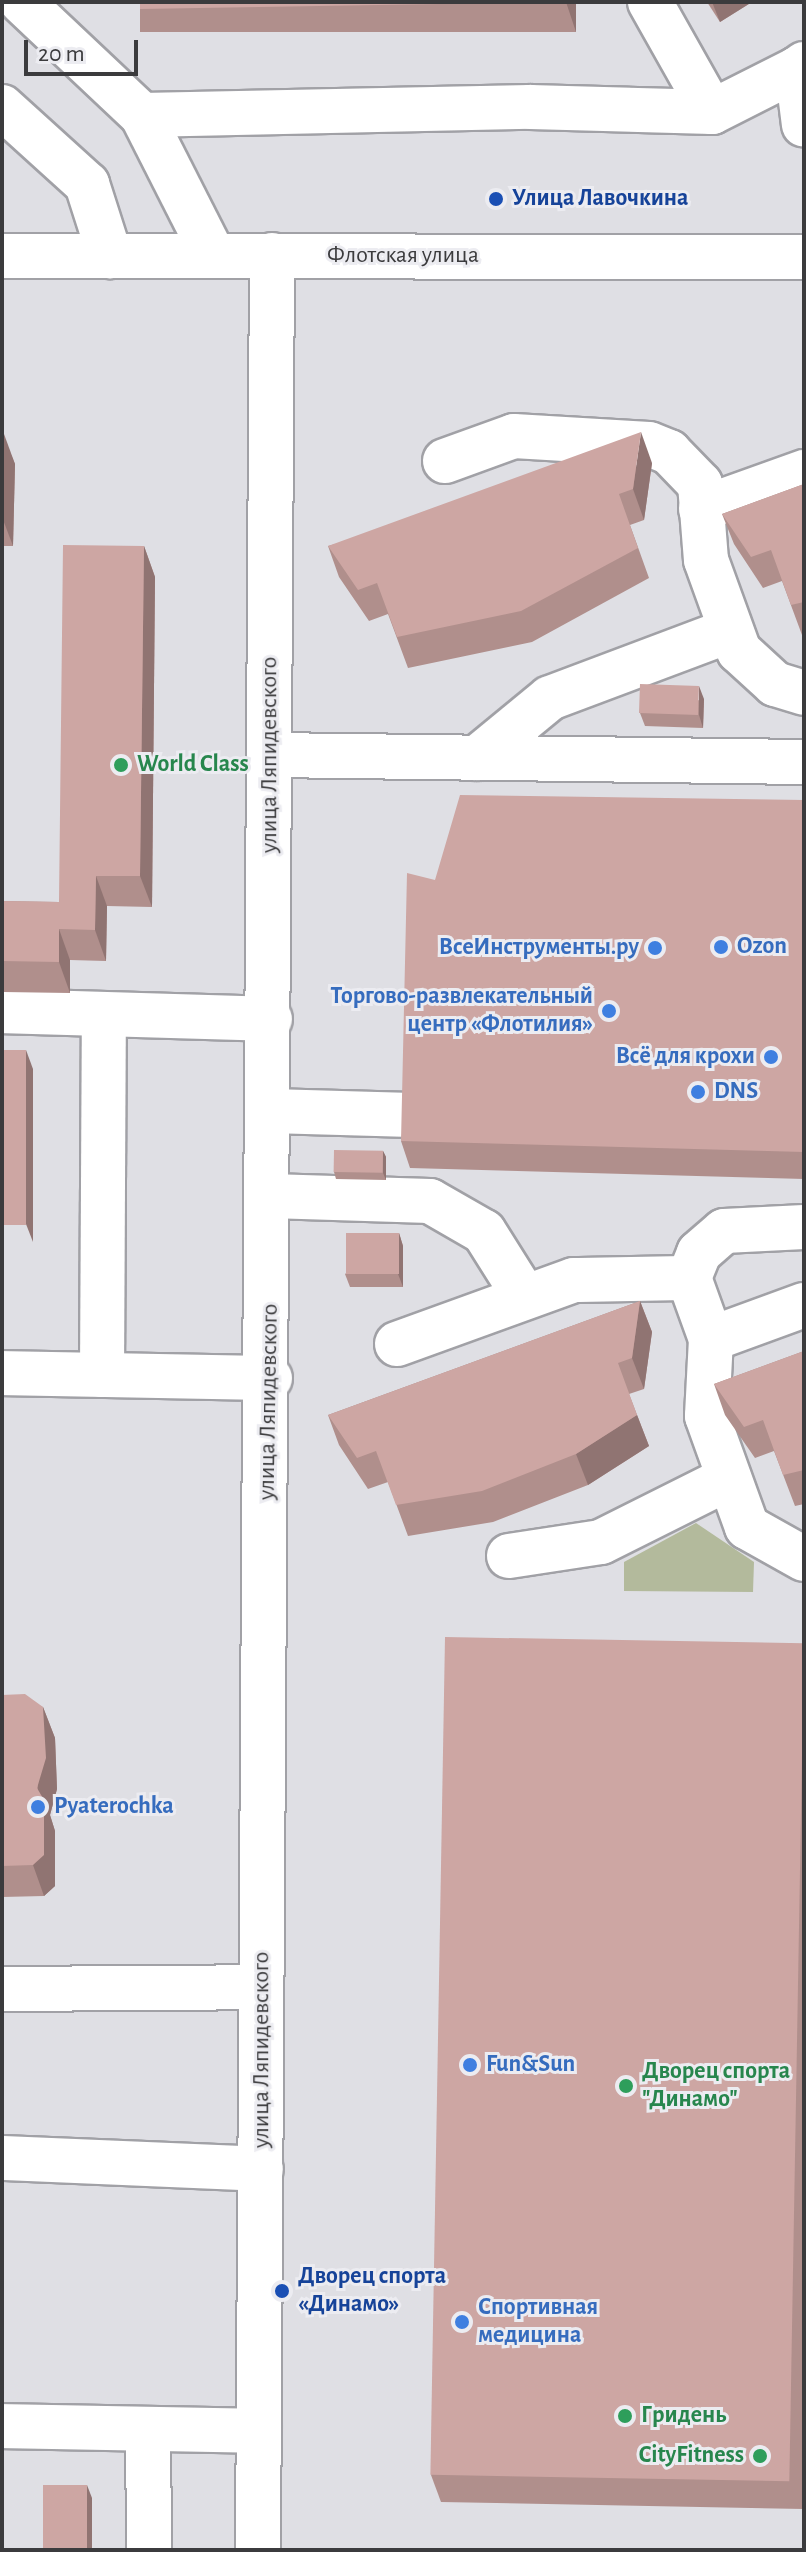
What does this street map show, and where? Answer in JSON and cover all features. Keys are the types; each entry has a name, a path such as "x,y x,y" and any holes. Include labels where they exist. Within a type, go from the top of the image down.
{"street":[{"path":"650,2 712,112"},
{"path":"39,7 142,115 213,255"},
{"path":"142,115 514,107 712,112 800,66 804,125"},
{"path":"2,107 87,184 110,256"},
{"name":"улица Ляпидевского","path":"258,2550 261,1987 270,1378 272,255"},
{"name":"Флотская улица","path":"2,256 804,257"},
{"path":"445,461 514,436 649,444 693,474 701,509 706,560 731,630 760,675 804,693"},
{"path":"701,509 804,472"},
{"path":"477,758 550,698 731,630"},
{"path":"270,755 804,762"},
{"path":"2,1011 270,1019"},
{"path":"102,1375 104,1016"},
{"path":"270,1111 412,1115"},
{"path":"270,1196 430,1201 484,1232 525,1297"},
{"path":"804,1227 724,1231 699,1253 689,1278 711,1339 706,1410 747,1527 804,1559"},
{"path":"397,1344 585,1278 689,1278"},
{"path":"711,1339 804,1305"},
{"path":"2,1373 270,1378"},
{"path":"509,1556 601,1542 729,1478"},
{"path":"2,1989 261,1987"},
{"path":"2,2158 261,2169"},
{"path":"2,2426 259,2431"},
{"path":"148,2429 149,2550"}],"green space":[{"path":"696,1523 754,1562 753,1592 624,1591 624,1562"}],"building":[{"path":"140,2 558,2 140,9"},
{"path":"641,432 633,489 619,494 638,548 521,611 397,637 377,583 358,590 328,546"},
{"path":"2,434 4,434 2,498"},
{"path":"804,484 804,602 791,605 771,550 751,557 722,514"},
{"path":"63,545 144,546 140,876 96,876 95,930 59,929 59,962 2,961 2,901 59,902"},
{"path":"640,684 699,686 698,715 639,713"},
{"name":"Торгово-развлекательный центр «Флотилия»","path":"460,795 804,800 804,1152 401,1141 407,873 435,880"},
{"path":"2,1050 26,1050 26,1225 2,1225"},
{"path":"334,1150 383,1151 383,1173 334,1172"},
{"path":"346,1233 399,1233 399,1274 346,1274"},
{"path":"640,1301 632,1358 618,1363 637,1415 576,1454 482,1491 396,1505 376,1451 357,1458 328,1415"},
{"path":"804,1351 804,1470 783,1475 763,1420 744,1427 714,1384"},
{"name":"Дворец спорта \"Динамо\"","path":"445,1637 804,1643 789,2481 430,2475"},
{"path":"25,1694 43,1707 46,1758 37,1788 44,1800 44,1855 33,1865 2,1866 2,1695"},
{"path":"43,2485 87,2485 87,2550 43,2550"}],"place":[{"name":"Улица Лавочкина","path":"496,199"},
{"name":"World Class","path":"121,765"},
{"name":"Ozon","path":"721,947"},
{"name":"ВсеИнструменты.ру","path":"655,948"},
{"name":"Торгово-развлекательный центр «Флотилия»","path":"609,1011"},
{"name":"Всё для крохи","path":"771,1057"},
{"name":"DNS","path":"698,1092"},
{"name":"Pyaterochka","path":"38,1807"},
{"name":"Fun&Sun","path":"470,2065"},
{"name":"Дворец спорта \"Динамо\"","path":"626,2086"},
{"name":"Дворец спорта «Динамо»","path":"282,2291"},
{"name":"Спортивная медицина","path":"462,2322"},
{"name":"Гридень","path":"625,2416"},
{"name":"CityFitness","path":"760,2456"}]}
